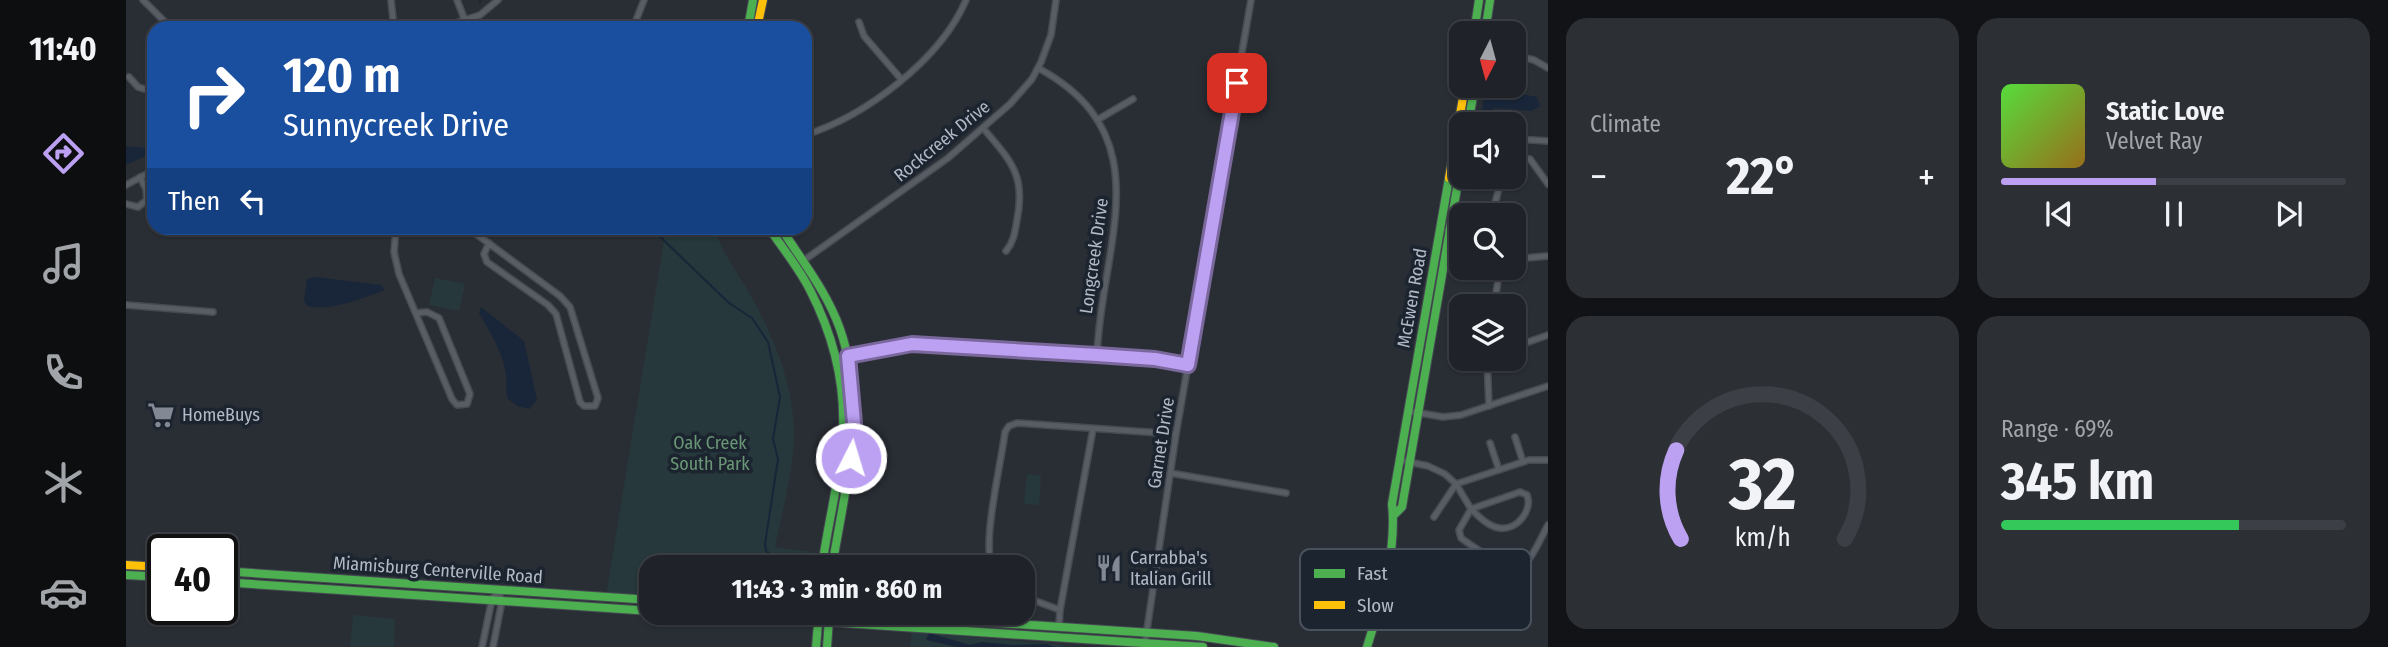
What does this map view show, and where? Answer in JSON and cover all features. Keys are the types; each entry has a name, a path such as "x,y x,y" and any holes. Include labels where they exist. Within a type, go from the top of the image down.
{"main road":[{"path":"749,21 753,0"},
{"path":"758,21 763,0"},
{"path":"1476,21 1479,0"},
{"path":"1487,21 1490,0"},
{"name":"McEwen Road","path":"1389,549 1394,515 1392,504 1463,98"},
{"path":"774,235 808,287 828,327 837,360 842,399 842,448 824,555"},
{"path":"786,235 831,308 848,356 852,381 853,441 834,555"},
{"name":"McEwen Road","path":"1394,515 1402,507 1449,237"},
{"path":"126,565 147,567"},
{"name":"Miamisburg Centerville Road","path":"238,572 639,599"},
{"path":"126,575 147,577"},
{"name":"Miamisburg Centerville Road","path":"238,583 639,610"},
{"path":"392,593 393,583"},
{"path":"1035,624 1197,636 1274,647"},
{"path":"816,647 817,625"},
{"path":"827,647 829,625"},
{"path":"911,625 1203,647"},
{"path":"952,625 952,630"},
{"name":"McEwen Road","path":"1367,647 1373,630"}],"street":[{"path":"143,0 164,21"},
{"path":"391,0 393,21"},
{"path":"457,0 465,20"},
{"path":"462,21 487,11 498,0"},
{"path":"636,21 644,0"},
{"path":"812,132 857,112 901,79 936,48 967,0"},
{"name":"Rockcreek Drive","path":"794,265 804,261 948,158 1021,93 1038,68 1051,35 1056,0"},
{"name":"Garnet Drive","path":"1145,643 1170,473 1249,0"},
{"path":"859,22 864,36 901,79"},
{"path":"1526,58 1548,68"},
{"name":"Longcreek Drive","path":"1038,68 1073,91 1097,120 1107,138 1116,168 1118,200 1099,317 1097,355"},
{"path":"129,77 138,87 147,90"},
{"path":"1097,120 1133,99"},
{"path":"983,128 1010,160 1019,181 1020,208 1012,242 1006,251"},
{"path":"1526,140 1548,141"},
{"path":"1526,159 1530,159 1548,184"},
{"path":"126,186 147,174"},
{"path":"126,204 138,207 146,200 146,189 140,177"},
{"path":"1440,229 1449,231"},
{"path":"396,235 396,263 416,313 452,399 457,405 467,404 470,394 439,318 427,312 416,313"},
{"path":"478,235 489,243 560,296 570,307 598,398 595,406 584,406 580,402 556,314 548,305 488,262 484,254 489,243"},
{"path":"1526,258 1548,256"},
{"path":"1445,263 1449,264"},
{"path":"126,305 213,312"},
{"path":"1526,343 1548,335"},
{"path":"837,360 912,344 1155,359 1188,365"},
{"path":"1488,371 1489,406"},
{"path":"1408,411 1451,417 1548,386"},
{"path":"989,555 989,535 1007,429 1017,423 1177,434"},
{"path":"1059,637 1060,610 1093,429"},
{"path":"1515,437 1523,462"},
{"path":"1490,443 1499,470"},
{"path":"1400,460 1437,469 1456,484 1471,509 1493,526 1509,528 1524,516 1529,497 1520,492 1471,509 1459,530 1461,538 1480,549"},
{"path":"1434,517 1456,484 1523,462 1548,460"},
{"path":"1170,473 1286,493"},
{"path":"1531,554 1548,525"},
{"path":"482,647 500,590"},
{"path":"492,647 496,600"},
{"path":"1035,601 1060,610"}],"green space":[{"name":"Oak Creek South Park","path":"665,235 717,235 765,322 778,353 791,401 794,435 792,462 775,547 824,555 639,555 639,599 606,596"},
{"path":"435,278 465,284 459,311 429,305"},
{"path":"1027,474 1041,476 1039,505 1024,504"},
{"path":"353,615 395,619 394,647 350,647"},
{"path":"912,632 1064,645 910,647"}],"water":[{"path":"1526,95 1537,97 1540,106 1531,111 1494,108 1492,112 1483,112 1483,100 1526,98"},
{"path":"126,146 147,148 147,155 126,165"},
{"path":"316,277 381,285 385,290 345,304 314,307 306,305 304,300 307,279"},
{"path":"481,307 524,341 537,400 529,409 508,399 503,360 479,313"},
{"path":"929,633 970,645 982,642 1046,644 1055,647 957,647 926,640"}],"waterway":[{"path":"658,235 729,303 752,318 768,342 780,397 773,439 778,459 765,544 766,551 770,555"}],"traffic: fast":[{"path":"749,21 753,0"},
{"path":"1476,21 1479,0"},
{"path":"1487,21 1490,0"},
{"path":"1470,112 1473,98"},
{"path":"1391,549 1392,504 1449,178"},
{"path":"1394,515 1402,507 1457,189"},
{"path":"774,235 801,274 818,306 831,340 842,394 842,447 824,555"},
{"path":"786,235 828,302 840,329 848,358 852,388 851,448 834,555"},
{"path":"238,572 639,599"},
{"path":"126,575 147,576"},
{"path":"238,583 639,610"},
{"path":"816,647 818,625"},
{"path":"827,647 829,625"},
{"path":"874,625 1203,647"},
{"path":"1030,625 1197,636 1274,647"},
{"path":"1367,647 1372,630"}],"traffic: slow":[{"path":"758,21 763,0"},
{"path":"1460,112 1463,98"},
{"path":"126,565 147,566"}],"place":[{"name":"HomeBuys","path":"161,415"},
{"name":"Carrabba's Italian Grill","path":"1109,568"}],"route":[{"path":"851,458 854,423 848,356 912,344 1155,359 1188,365 1237,83"}]}
